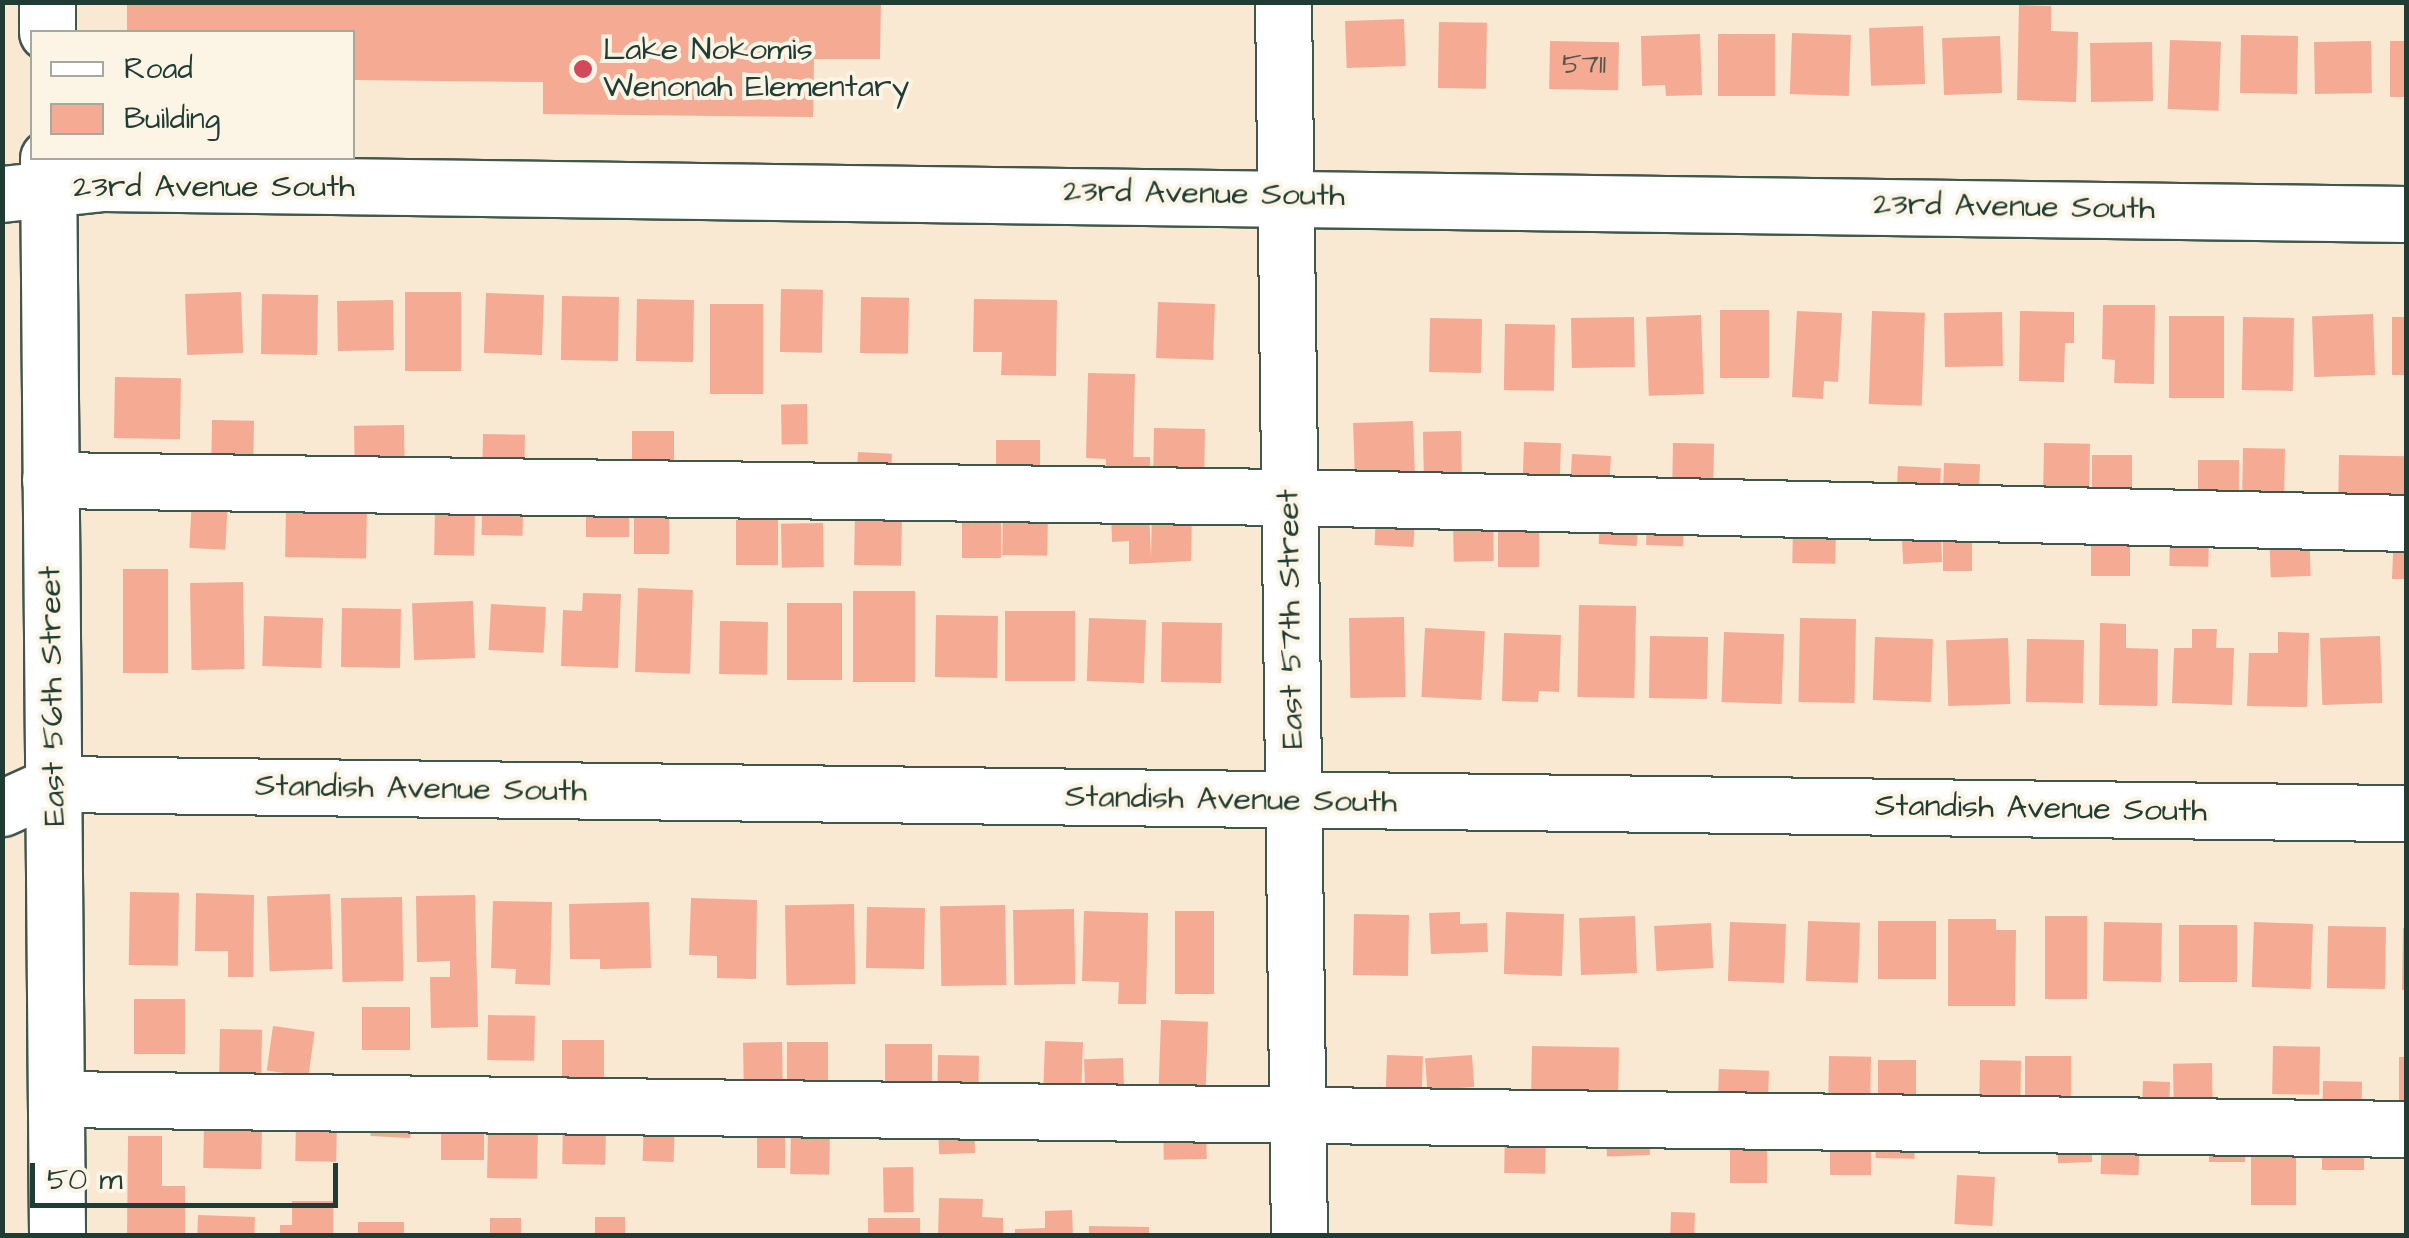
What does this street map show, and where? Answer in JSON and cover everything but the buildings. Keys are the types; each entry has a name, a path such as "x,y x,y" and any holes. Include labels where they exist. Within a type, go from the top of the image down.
{"street":[{"path":"47,2 47,30"},
{"name":"East 57th Street","path":"1282,2 1299,1236"},
{"name":"23rd Avenue South","path":"32,180 1285,194 2406,214"},
{"name":"East 56th Street","path":"32,180 50,480 57,1236"},
{"path":"50,480 1289,497 2406,523"},
{"path":"2,808 55,784"},
{"name":"Standish Avenue South","path":"55,784 2406,813"},
{"path":"56,1099 2406,1130"}],"place":[{"name":"Lake Nokomis Wenonah Elementary","path":"583,69"}]}
